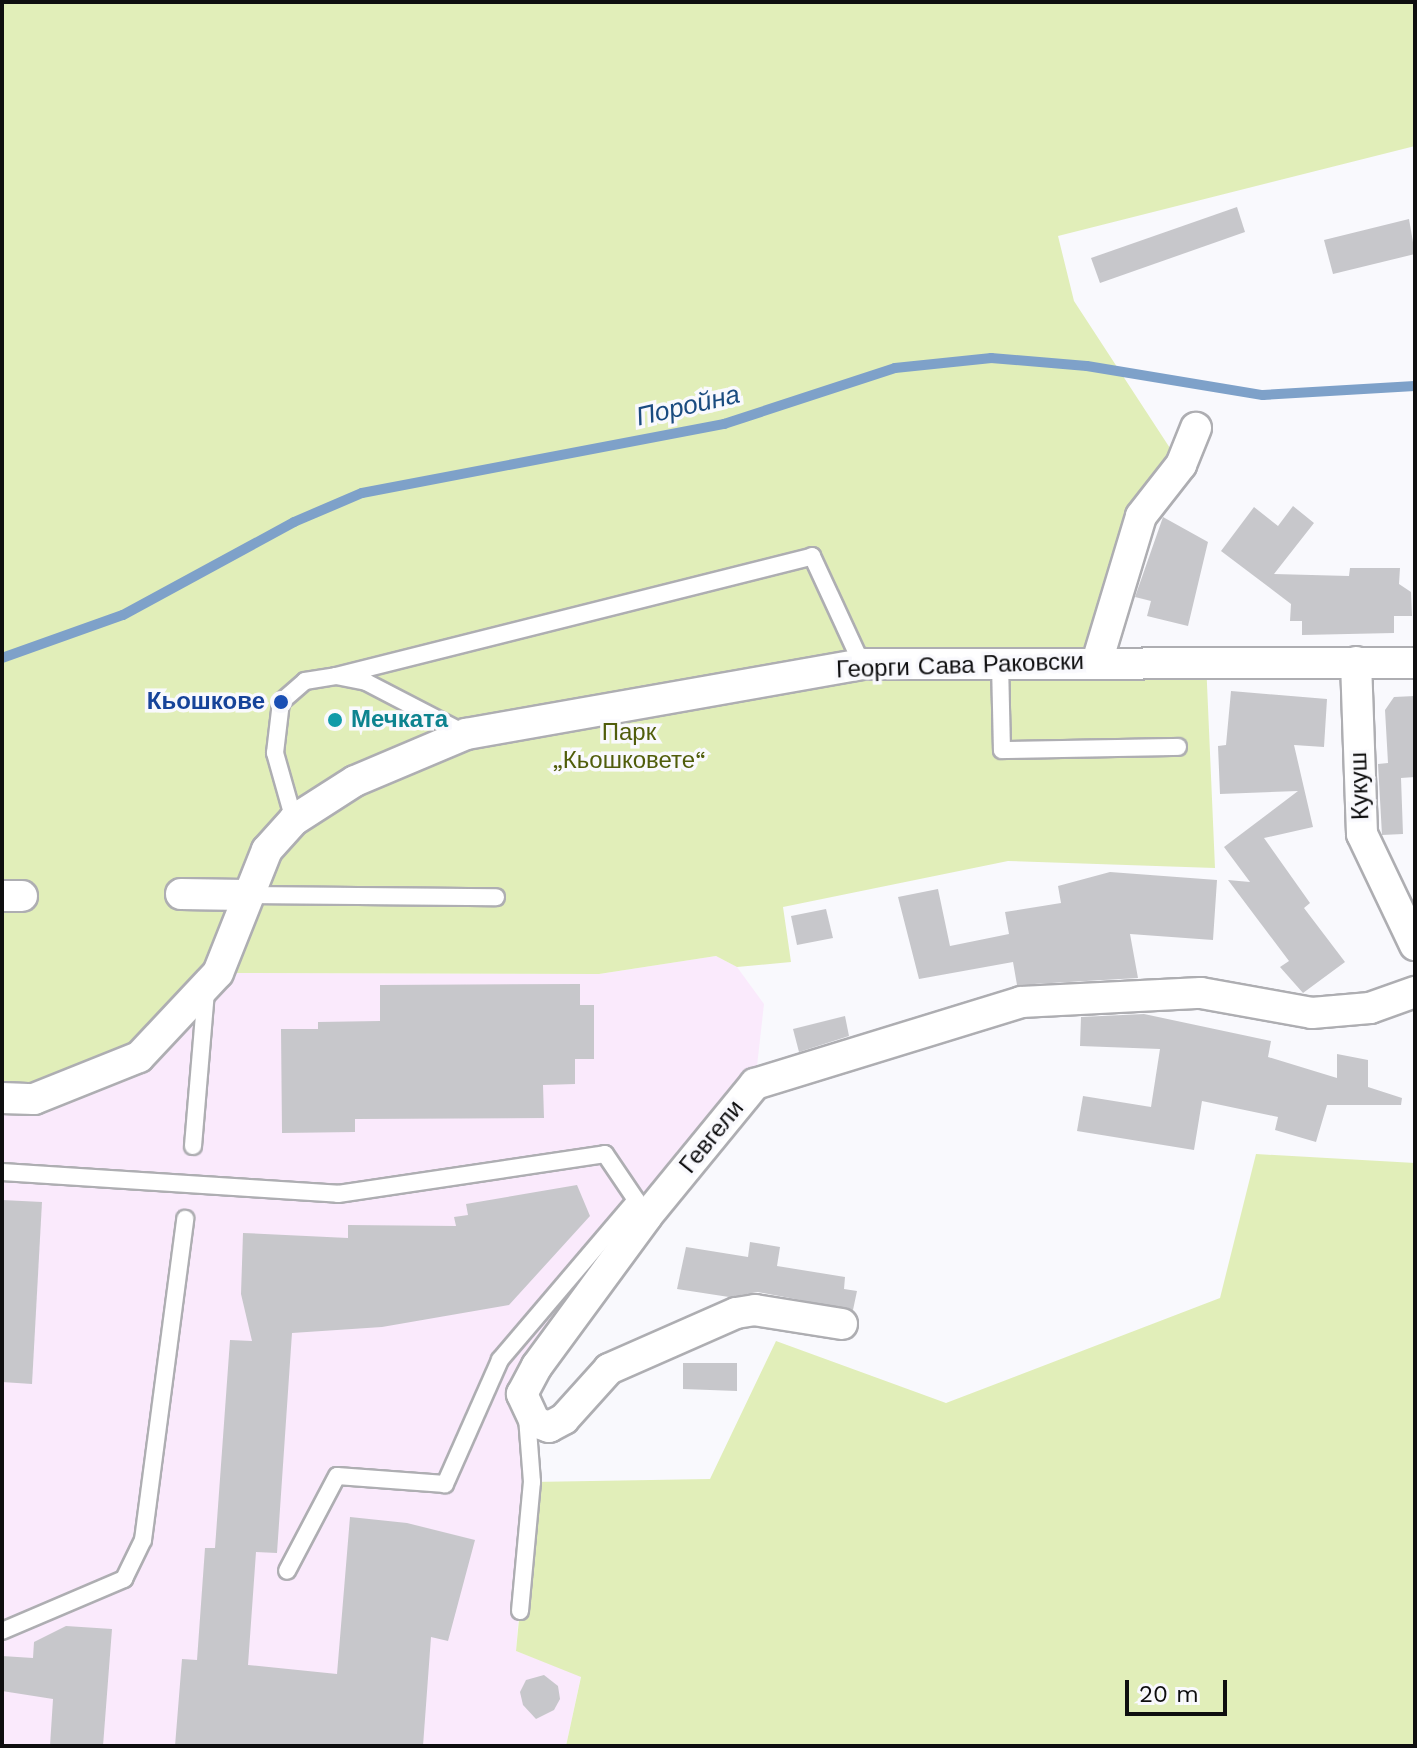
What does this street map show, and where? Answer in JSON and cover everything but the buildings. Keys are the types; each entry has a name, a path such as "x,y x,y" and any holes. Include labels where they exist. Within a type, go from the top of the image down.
{"street":[{"path":"1097,662 1141,516 1181,465 1196,428"},
{"name":"Кукуш","path":"1356,662 1362,834 1415,945"},
{"name":"Георги Сава Раковски","path":"2,1098 34,1099 139,1057 206,992 218,973 245,895 267,850 294,820 355,781 466,734 862,664 1415,663"},
{"path":"181,894 245,895"},
{"name":"Гевгели","path":"527,1407 522,1394 537,1366 647,1216 755,1084 1021,1002 1201,993 1312,1013 1370,1008 1415,992"},
{"path":"527,1407 535,1422 549,1427 564,1419 609,1369 736,1313 755,1310 842,1324"}],"lane":[{"path":"294,820 275,753 281,702 305,681 336,676 812,556 862,664"},
{"path":"1000,663 1002,750 1178,747"},
{"path":"336,676 366,682 466,734"},
{"path":"245,895 496,897"},
{"path":"193,1146 206,992"},
{"path":"2,1112 34,1099"},
{"path":"2,1172 338,1194 605,1154 636,1200 500,1360 445,1484 337,1476 287,1571"},
{"path":"2,1631 124,1579 143,1540 185,1219"},
{"path":"520,1611 532,1482 527,1407"}],"shaded area":[{"path":"716,956 737,967 764,1004 755,1084 537,1366 516,1651 581,1676 566,1746 2,1746 2,1098 218,973 599,974"}],"green space":[{"name":"Парк „Кьошковете“","path":"2,2 1415,2 1415,146 1058,236 1074,301 1181,465 1141,516 1097,662 1206,661 1215,868 1008,861 783,907 791,962 737,967 716,956 599,974 218,973 139,1057 2,1098"},
{"path":"1256,1154 1415,1163 1415,1746 566,1746 581,1677 516,1651 532,1482 710,1479 776,1341 946,1403 1220,1298"}],"waterway":[{"name":"Поройна","path":"2,658 123,615 294,522 362,493 724,424 895,368 991,358 1087,366 1263,395 1415,386"}],"place":[{"name":"Кьошкове","path":"281,702"},
{"name":"Мечката","path":"335,720"}]}
